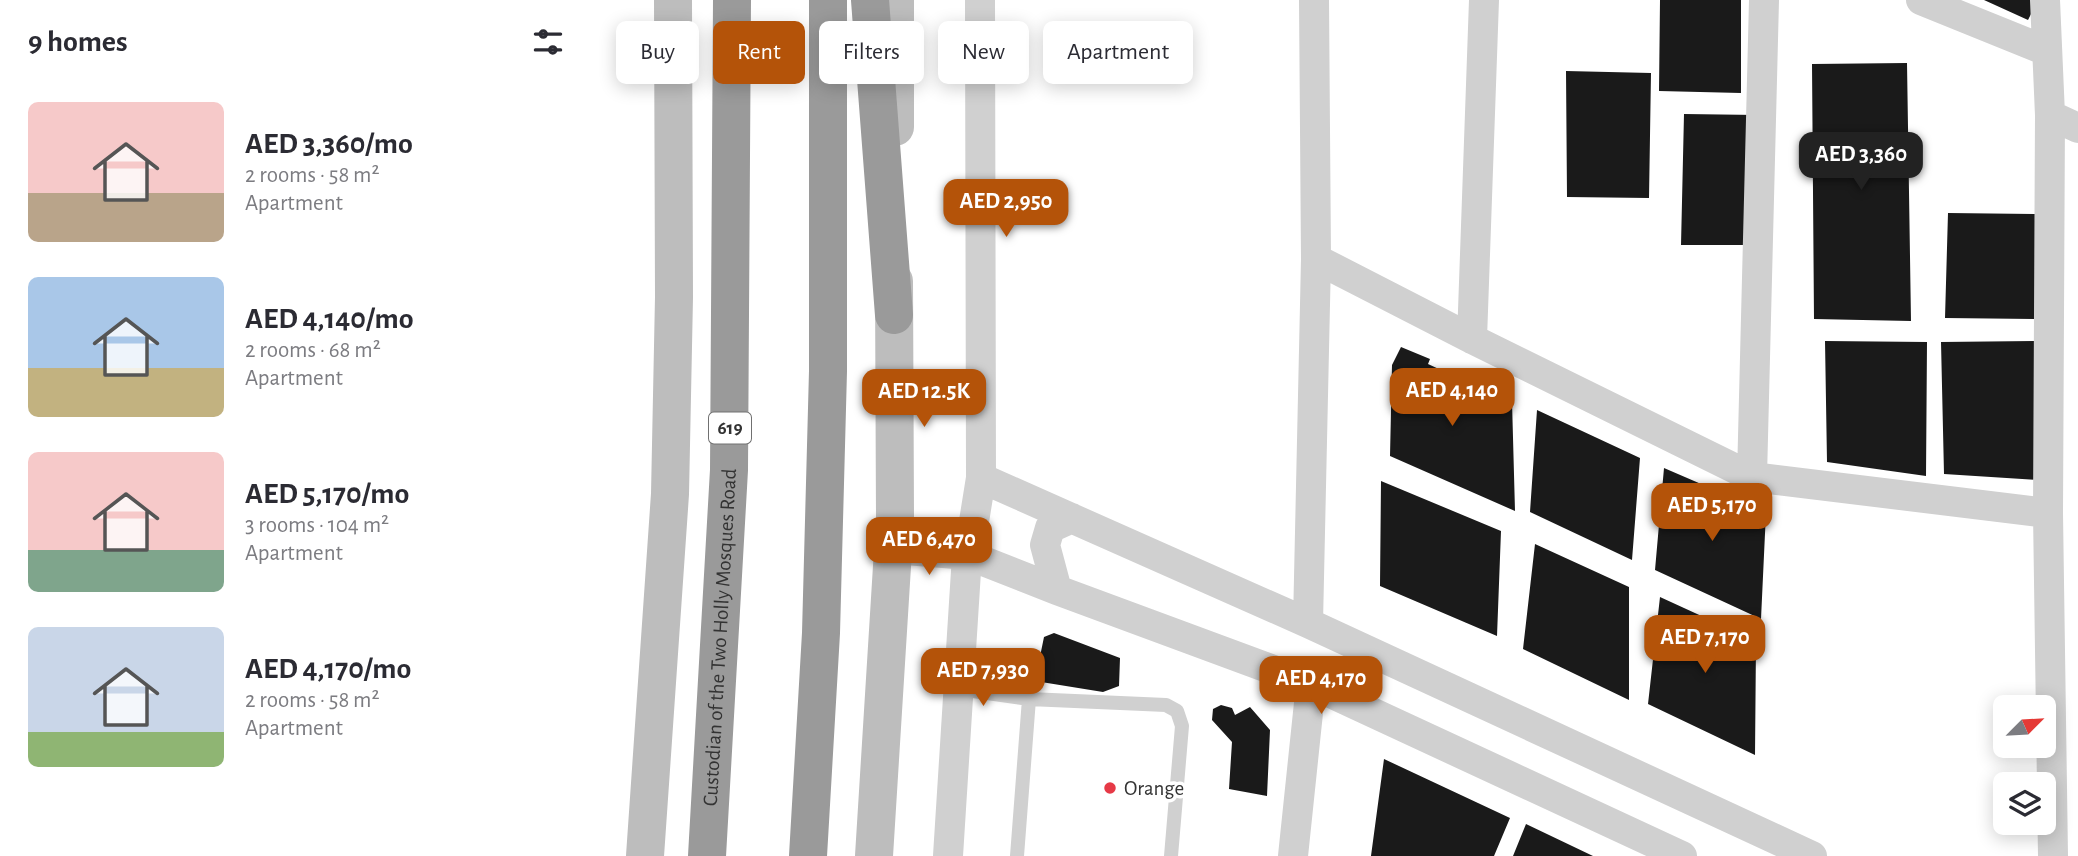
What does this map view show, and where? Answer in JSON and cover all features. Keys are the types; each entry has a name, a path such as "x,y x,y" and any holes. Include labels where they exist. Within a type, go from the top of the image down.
{"highway":[{"name":"Custodian of the Two Holly Mosques Road","path":"707,856 729,470 732,0"},
{"path":"808,856 821,633 828,371 828,0"},
{"path":"870,0 894,315"}],"main road":[{"path":"645,856 670,494 674,297 673,0"},
{"path":"874,856 895,518 895,0"}],"street":[{"path":"948,856 968,555 981,478 980,0"},
{"path":"1308,622 1316,259 1314,0"},
{"path":"1472,339 1485,0"},
{"path":"1752,477 1764,0"},
{"path":"1921,0 2047,51"},
{"path":"2045,0 2050,115 2048,513 2053,856"},
{"path":"2050,115 2078,128"},
{"path":"1316,259 1752,477 2048,513"},
{"path":"981,478 1308,622 1755,844 1812,856"},
{"path":"1057,590 1045,545 1050,528 1072,518"},
{"path":"893,549 968,555 1311,684 1682,856"},
{"path":"1293,856 1311,684"}],"lane":[{"path":"959,689 1029,699 1166,705 1177,712 1182,726 1171,856"},
{"path":"1017,856 1029,699"}],"building":[{"path":"1660,0 1741,0 1741,93 1659,91"},
{"path":"1984,0 2038,0 2028,20"},
{"path":"1907,63 1911,321 1814,319 1812,64"},
{"path":"1566,71 1651,73 1649,198 1567,197"},
{"path":"1684,114 1758,115 1755,245 1681,245"},
{"path":"1948,213 2038,214 2036,319 1945,318"},
{"path":"1825,341 1927,342 1926,476 1827,462"},
{"path":"2039,341 2039,480 1944,474 1941,342"},
{"path":"1401,347 1430,359 1428,364 1454,376 1456,372 1512,401 1515,511 1390,456 1392,365"},
{"path":"1537,410 1640,458 1632,560 1530,512"},
{"path":"1664,468 1766,512 1761,619 1655,570"},
{"path":"1381,481 1501,531 1497,636 1380,586"},
{"path":"1535,544 1629,587 1629,700 1523,649"},
{"path":"1660,597 1756,641 1755,755 1648,704"},
{"path":"1054,633 1120,658 1119,686 1103,692 1035,681 1044,637"},
{"path":"1221,705 1232,708 1235,715 1250,707 1270,730 1267,796 1229,789 1232,742 1212,720 1213,709"},
{"path":"1384,759 1510,818 1494,856 1371,856"},
{"path":"1526,824 1593,856 1513,856"}],"place":[{"name":"Orange","path":"1110,788"}]}
